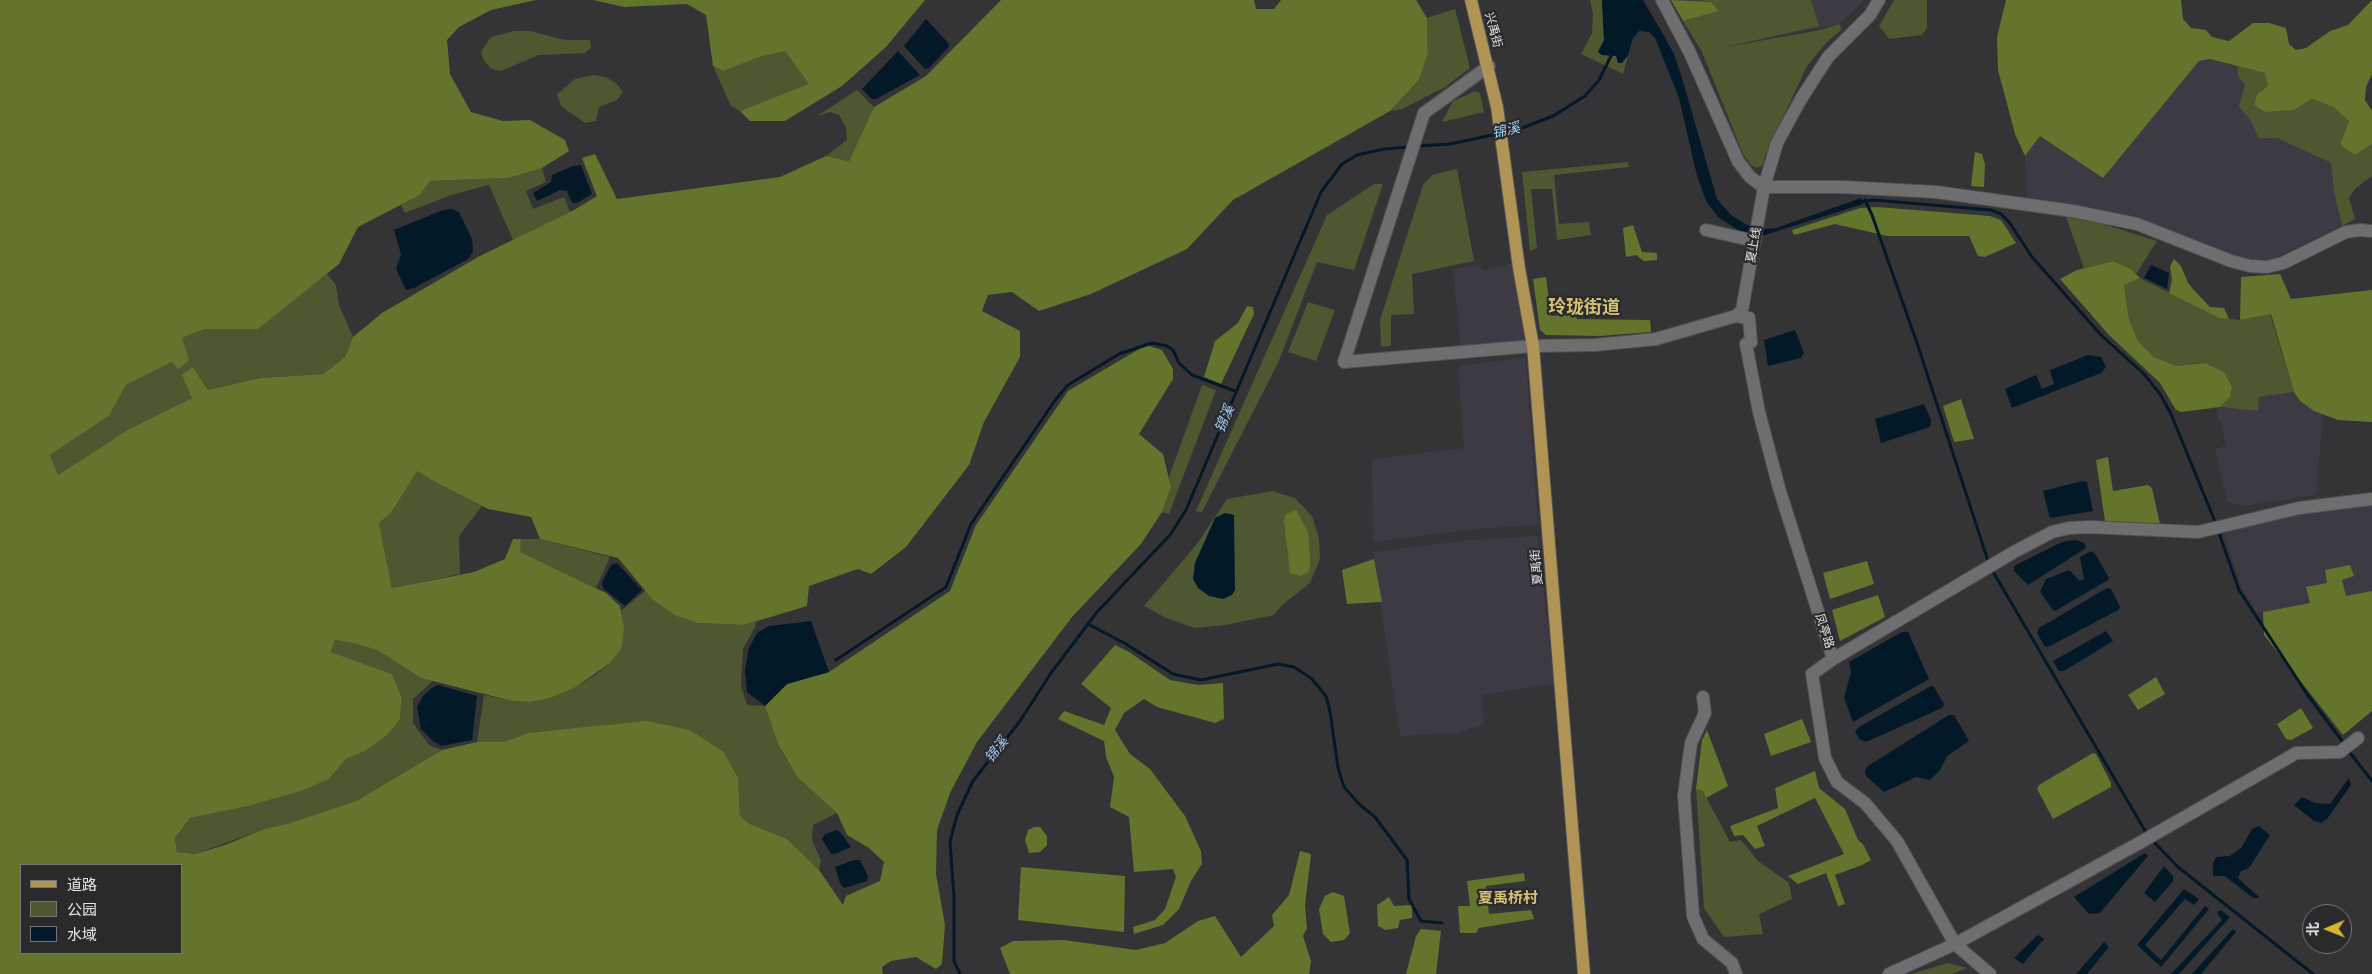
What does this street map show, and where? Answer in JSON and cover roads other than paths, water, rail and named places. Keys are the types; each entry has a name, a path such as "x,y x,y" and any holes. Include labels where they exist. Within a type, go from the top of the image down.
{"main road":[{"name":"兴禹街","path":"1471,0 1489,66"},
{"name":"夏禹街","path":"1489,66 1506,160 1519,268 1533,346 1584,974"}],"street":[{"path":"1662,0 1690,54 1738,161 1750,177 1764,187 1843,187 1936,192 2072,211 2137,224 2231,261 2250,266 2267,267 2283,263 2346,232 2372,231"},
{"name":"夏上线","path":"1736,316 1742,310 1764,187 1777,143 1801,99 1828,57 1870,14 1879,0"},
{"path":"1489,66 1424,113 1344,362 1533,346 1595,345 1656,339 1736,316"},
{"path":"1706,230 1755,242"},
{"name":"凤亭路","path":"1736,316 1749,318 1752,342 1746,344 1759,412 1779,488 1833,659 1812,674 1815,705 1825,758 1837,782 1865,803 1897,841 1955,944"},
{"path":"1833,659 2014,552 2052,532 2069,528 2090,527 2198,532 2299,508 2372,498"},
{"path":"1704,697 1705,713 1691,743 1684,796 1693,916 1703,939 1732,963 1736,974"},
{"path":"1888,974 1955,944 2142,842 2296,753 2340,752 2358,738"},
{"path":"1955,944 1990,974"}],"water":[{"path":"1602,0 1643,0 1674,54 1717,199 1731,215 1747,225 1765,229 1776,228 1861,198 1863,204 1765,235 1744,234 1718,217 1706,201 1697,176 1679,98 1655,38 1649,32 1639,31 1633,38 1628,55 1622,63 1618,63 1616,56 1602,55 1598,52 1604,40"},
{"path":"926,19 949,44 948,48 929,68 925,69 904,46"},
{"path":"898,51 920,75 876,99 872,99 862,89"},
{"path":"581,165 592,194 577,203 572,203 567,191 560,190 537,201 533,193 551,182 552,175 573,166"},
{"path":"452,209 459,212 472,239 473,252 468,259 414,288 406,290 396,269 401,254 394,230 443,210"},
{"path":"2151,265 2169,273 2167,289 2144,278"},
{"path":"1795,330 1804,353 1801,358 1768,366 1764,340"},
{"path":"2088,355 2101,357 2106,367 2101,373 2012,408 2005,389 2036,375 2042,389 2054,384 2050,370"},
{"path":"1924,404 1931,420 1930,427 1881,443 1875,419"},
{"path":"2082,481 2087,482 2093,511 2050,518 2043,491"},
{"path":"1225,513 1234,515 1235,590 1232,595 1223,599 1209,596 1198,588 1193,579 1195,563 1215,518"},
{"path":"2076,540 2084,543 2086,548 2028,585 2014,571 2014,566 2062,542"},
{"path":"2091,551 2096,555 2109,578 2108,580 2055,611 2053,610 2040,592 2046,579 2069,570 2080,581 2084,579 2080,557"},
{"path":"617,563 642,590 625,606 603,588 602,582 611,565"},
{"path":"2107,588 2111,589 2120,607 2118,610 2045,647 2037,633 2039,628"},
{"path":"811,621 829,672 787,684 765,706 747,692 745,670 749,648 757,633 769,626"},
{"path":"2106,631 2113,641 2064,671 2059,671 2053,661"},
{"path":"1902,632 1908,632 1929,679 1853,722 1844,698 1851,672 1849,662"},
{"path":"438,685 477,696 472,740 441,746 421,729 417,707 423,696"},
{"path":"1931,686 1934,687 1944,704 1942,708 1866,742 1859,739 1855,731 1859,727"},
{"path":"1949,715 1954,715 1969,741 1947,756 1940,770 1930,780 1916,777 1884,792 1866,776 1865,770 1868,766"},
{"path":"2349,778 2351,785 2327,819 2321,823 2314,821 2294,805 2302,797 2315,803 2330,804"},
{"path":"2259,826 2270,835 2249,868 2241,871 2238,878 2260,898 2253,898 2225,876 2213,876 2213,864 2216,857 2230,856 2241,848 2252,829"},
{"path":"837,830 851,847 831,854 822,839 825,834"},
{"path":"2145,853 2148,856 2100,913 2089,914 2074,897"},
{"path":"854,860 860,860 868,876 867,881 844,888 840,883 835,867"},
{"path":"2164,866 2173,876 2173,881 2155,902 2144,893"},
{"path":"2184,889 2199,899 2194,905 2185,899 2145,945 2161,960 2205,906 2209,909 2161,967 2137,945"},
{"path":"2220,910 2230,917 2179,974 2171,974 2222,920 2217,913"},
{"path":"2233,929 2236,932 2201,974 2192,974"},
{"path":"2038,935 2044,939 2023,964 2014,958"},
{"path":"2104,942 2109,947 2087,974 2076,974"}],"waterway":[{"name":"锦溪","path":"1503,132 1522,128 1553,116 1585,96 1599,80 1613,52"},
{"name":"锦溪","path":"1417,146 1450,144 1497,134"},
{"name":"锦溪","path":"960,974 954,961 954,897 950,842 957,815 973,781 1020,721 1051,673 1097,612 1170,535 1186,510 1321,192 1342,164 1357,155 1384,149 1410,147"},
{"path":"1865,200 1918,346 1989,564"},
{"path":"1859,202 1874,200 1991,210 2001,214 2009,222 2032,257 2101,335 2144,374 2160,394 2171,414 2216,524"},
{"path":"836,660 946,587 971,524 1056,399 1068,385 1119,354 1152,343 1167,346 1173,350 1179,363 1192,375 1235,391"},
{"path":"2218,530 2239,590 2307,694 2345,745"},
{"path":"1992,570 2147,834"},
{"path":"1088,624 1126,644 1173,674 1201,680 1278,664 1294,667 1312,679 1326,696 1338,768 1344,787 1360,805 1375,817 1407,860 1409,899 1421,921 1442,923"},
{"path":"2348,750 2372,781"},
{"path":"2151,839 2178,867 2313,974"}],"district":[{"name":"玲珑街道","path":"1584,308"},
{"name":"夏禹桥村","path":"1508,899"}]}
